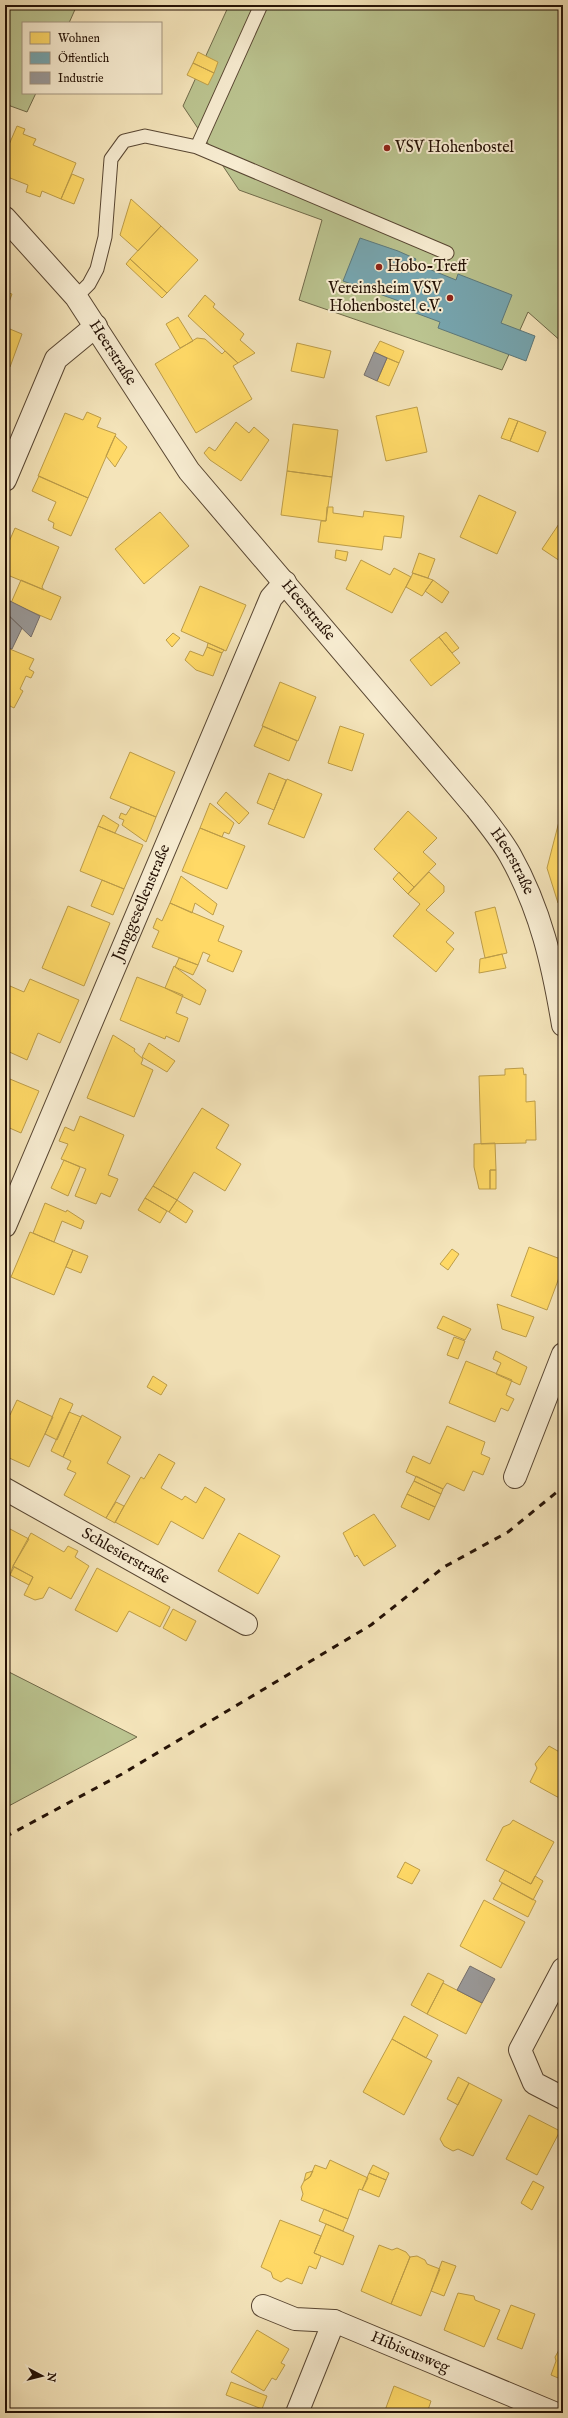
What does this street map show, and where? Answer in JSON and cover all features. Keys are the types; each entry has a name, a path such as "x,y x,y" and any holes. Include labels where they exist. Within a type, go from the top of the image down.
{"street":[{"name":"Heerstraße","path":"5,218 76,297 189,471 476,808 510,854 535,907 558,963 563,1026"},
{"path":"5,480 56,359 96,326"},
{"name":"Junggesellenstraße","path":"5,1226 271,598 285,582"},
{"path":"515,1477 563,1354"},
{"name":"Schlesierstraße","path":"5,1488 246,1624"},
{"path":"563,1969 520,2050 534,2083 563,2098"},
{"name":"Hibiscusweg","path":"263,2306 295,2319 334,2321 554,2413"},
{"path":"297,2413 334,2321"}],"lane":[{"path":"197,147 261,5"},
{"path":"76,297 89,284 96,270 106,237 111,159 124,141 145,136 197,147 447,253"}],"green space":[{"path":"5,5 77,5 69,22 22,22 22,94 36,94 27,112 5,104"},
{"name":"VSV Hohenbostel","path":"229,5 563,5 563,343 528,312 502,370 299,300 322,220 239,190 183,106"},
{"path":"5,1670 137,1737 5,1808"}],"building: Wohnen":[{"path":"198,52 218,62 214,73 193,63"},
{"path":"193,63 214,73 208,85 187,75"},
{"path":"17,126 25,129 23,134 36,139 33,145 76,163 61,199 42,191 40,197 26,192 28,185 5,176 5,154"},
{"path":"72,174 84,179 74,204 61,199"},
{"path":"131,199 161,226 138,251 120,235"},
{"path":"161,226 198,260 167,293 130,259"},
{"path":"130,259 167,293 162,298 126,264"},
{"path":"5,292 12,294 5,313"},
{"path":"205,295 215,304 213,307 244,334 240,340 255,353 238,363 188,316"},
{"path":"178,317 193,341 180,348 166,324"},
{"path":"5,327 22,334 10,367 5,365"},
{"path":"197,338 205,339 222,354 225,351 238,363 233,366 252,399 196,433 155,364"},
{"path":"380,341 404,351 399,363 374,352"},
{"path":"297,343 331,351 324,378 291,371"},
{"path":"387,358 399,363 389,386 377,381"},
{"path":"417,407 427,452 386,461 376,416"},
{"path":"87,412 101,418 97,427 116,434 88,498 38,476 65,413 83,420"},
{"path":"509,418 518,421 510,441 501,438"},
{"path":"518,421 546,432 538,452 510,441"},
{"path":"236,422 249,433 254,427 269,440 241,481 210,460 204,453 209,447 215,451"},
{"path":"293,424 338,430 332,477 287,471"},
{"path":"115,436 127,447 115,467 106,456"},
{"path":"287,471 332,477 326,521 281,515"},
{"path":"39,476 88,498 71,536 53,528 54,523 48,520 56,502 32,491"},
{"path":"479,495 516,512 497,554 460,537"},
{"path":"327,507 333,507 333,513 363,517 364,511 404,516 401,538 384,536 382,550 318,542 321,521 326,521"},
{"path":"160,512 189,546 144,584 115,549"},
{"path":"563,518 563,563 542,549"},
{"path":"15,528 59,547 42,587 44,590 5,574 5,542 8,544"},
{"path":"336,550 348,552 346,561 335,558"},
{"path":"419,553 435,559 428,578 412,573"},
{"path":"361,560 390,575 394,568 411,577 392,613 346,589"},
{"path":"413,573 433,580 422,596 406,587"},
{"path":"21,580 61,597 51,620 11,603"},
{"path":"433,580 449,592 442,603 425,591"},
{"path":"200,586 246,605 226,651 181,631"},
{"path":"446,632 459,648 452,653 439,637"},
{"path":"173,633 180,638 172,647 166,640"},
{"path":"439,637 460,663 431,686 410,660"},
{"path":"208,643 224,650 222,653 207,647"},
{"path":"5,647 34,659 29,669 34,672 31,678 26,676 20,689 23,691 14,708 6,704 7,701 5,700"},
{"path":"207,647 222,653 213,676 196,670 185,660 190,651 203,656"},
{"path":"280,682 316,697 298,741 262,726"},
{"path":"263,726 297,741 289,761 254,746"},
{"path":"340,726 364,734 352,771 328,763"},
{"path":"130,752 175,772 156,817 110,798"},
{"path":"269,773 286,780 274,810 257,803"},
{"path":"287,779 322,794 304,838 268,824"},
{"path":"226,792 249,813 239,824 217,803"},
{"path":"210,803 234,823 229,834 224,832 222,837 200,828"},
{"path":"563,806 563,901 558,903 547,868"},
{"path":"131,807 156,817 146,842 122,825 124,820 119,818 121,813 126,815"},
{"path":"408,811 437,838 423,852 436,864 414,887 374,849"},
{"path":"103,815 119,825 115,833 98,826"},
{"path":"98,826 143,845 124,889 80,871"},
{"path":"200,828 245,846 227,889 182,871"},
{"path":"399,872 414,887 408,894 393,879"},
{"path":"429,872 444,886 444,892 426,910 454,933 446,942 454,949 436,972 393,936 420,904 408,894"},
{"path":"181,876 217,904 213,915 195,903 192,913 170,903"},
{"path":"102,880 124,889 113,915 91,906"},
{"path":"170,903 224,926 218,941 242,951 233,972 207,961 210,955 203,952 198,965 152,947 159,931 153,928 157,918 162,921"},
{"path":"68,906 110,923 84,986 42,968"},
{"path":"495,907 507,953 485,958 475,912"},
{"path":"502,954 506,968 479,973 480,959"},
{"path":"179,958 198,965 193,975 175,967"},
{"path":"174,966 206,990 200,1005 165,988"},
{"path":"137,977 183,995 176,1013 188,1018 179,1042 166,1036 165,1039 120,1020"},
{"path":"30,979 79,1000 60,1043 38,1033 27,1060 5,1050 5,998 10,986 24,992"},
{"path":"113,1035 135,1049 134,1051 143,1059 141,1064 153,1070 134,1117 87,1098"},
{"path":"149,1043 175,1061 167,1072 142,1057"},
{"path":"523,1068 524,1075 526,1074 526,1102 535,1101 536,1140 526,1140 526,1143 481,1144 479,1076 505,1075 505,1069"},
{"path":"5,1077 39,1091 21,1133 5,1126"},
{"path":"202,1108 229,1125 216,1148 241,1164 225,1191 194,1172 177,1200 153,1186"},
{"path":"80,1116 124,1135 108,1175 118,1179 110,1197 101,1193 96,1204 75,1196 86,1169 61,1159 68,1144 59,1141 65,1127 74,1131"},
{"path":"495,1143 496,1170 490,1170 490,1189 479,1189 474,1167 474,1144"},
{"path":"64,1160 80,1167 68,1196 51,1188"},
{"path":"490,1170 496,1170 496,1189 490,1189"},
{"path":"153,1186 177,1200 169,1212 145,1198"},
{"path":"145,1198 167,1211 160,1223 138,1210"},
{"path":"177,1200 193,1211 186,1223 169,1212"},
{"path":"45,1203 66,1212 67,1210 84,1221 81,1229 62,1221 54,1242 33,1233"},
{"path":"30,1232 73,1250 54,1295 11,1277"},
{"path":"529,1247 563,1260 563,1267 547,1310 511,1296"},
{"path":"452,1249 459,1254 448,1270 440,1264"},
{"path":"73,1250 88,1256 81,1273 66,1267"},
{"path":"497,1304 534,1317 526,1337 502,1329"},
{"path":"443,1316 471,1329 465,1340 437,1328"},
{"path":"454,1337 465,1341 458,1359 447,1355"},
{"path":"496,1351 527,1367 520,1385 496,1374 501,1363 493,1359"},
{"path":"466,1361 512,1380 506,1395 514,1399 508,1411 501,1408 495,1422 449,1403"},
{"path":"153,1376 167,1385 161,1395 147,1387"},
{"path":"60,1398 73,1404 57,1440 45,1434"},
{"path":"17,1400 53,1417 29,1467 5,1456 5,1412 10,1415"},
{"path":"69,1412 81,1417 63,1457 51,1451"},
{"path":"82,1415 121,1437 107,1463 130,1476 106,1518 64,1495 76,1473 67,1469 71,1461 63,1457"},
{"path":"447,1426 485,1442 481,1454 490,1458 483,1475 473,1471 464,1491 447,1483 443,1489 406,1472 413,1456 430,1464"},
{"path":"159,1454 175,1463 161,1488 182,1500 185,1496 196,1503 205,1487 225,1499 203,1539 171,1521 158,1545 115,1522 141,1477 144,1479"},
{"path":"416,1476 443,1489 441,1494 414,1481"},
{"path":"414,1481 441,1494 435,1507 407,1494"},
{"path":"407,1494 435,1507 429,1520 401,1507"},
{"path":"116,1502 124,1506 115,1523 106,1518"},
{"path":"374,1514 396,1546 364,1566 357,1555 355,1557 343,1533"},
{"path":"10,1529 29,1539 13,1566 10,1575 5,1570 5,1540"},
{"path":"31,1533 64,1552 68,1546 78,1551 75,1557 89,1566 71,1599 49,1587 43,1598 35,1600 24,1595 33,1577 13,1566"},
{"path":"239,1533 280,1556 258,1594 218,1571"},
{"path":"14,1567 33,1577 29,1585 10,1575"},
{"path":"97,1568 170,1607 160,1627 129,1611 117,1632 75,1610"},
{"path":"173,1609 196,1621 186,1641 163,1628"},
{"path":"549,1746 563,1754 563,1800 530,1782 537,1768 535,1764"},
{"path":"513,1820 554,1842 531,1884 486,1860 503,1827 510,1824"},
{"path":"405,1862 420,1870 412,1884 397,1877"},
{"path":"505,1870 531,1884 535,1876 543,1881 533,1900 499,1881"},
{"path":"502,1883 536,1901 528,1917 493,1899"},
{"path":"484,1900 525,1922 501,1968 460,1946"},
{"path":"428,1973 444,1981 427,2014 411,2005"},
{"path":"443,1983 482,2003 466,2034 427,2014"},
{"path":"404,2016 438,2035 426,2058 392,2039"},
{"path":"392,2039 432,2061 404,2115 363,2092"},
{"path":"458,2077 469,2083 458,2105 447,2099"},
{"path":"469,2083 502,2100 473,2156 458,2149 453,2151 444,2146 440,2139"},
{"path":"529,2115 560,2131 537,2175 506,2159"},
{"path":"330,2160 368,2178 362,2190 359,2189 348,2219 301,2200 303,2194 301,2187 304,2181 310,2177 315,2165 326,2169"},
{"path":"373,2165 389,2173 386,2180 369,2173"},
{"path":"313,2171 310,2177 304,2181 306,2173"},
{"path":"369,2173 386,2180 379,2197 362,2190"},
{"path":"533,2181 544,2187 532,2210 521,2203"},
{"path":"324,2209 348,2219 343,2231 319,2221"},
{"path":"280,2220 321,2236 314,2253 321,2256 316,2269 309,2266 302,2284 287,2278 281,2282 273,2278 271,2272 261,2267"},
{"path":"326,2224 354,2236 343,2265 314,2253"},
{"path":"379,2245 392,2250 397,2248 406,2252 410,2257 391,2304 361,2291"},
{"path":"417,2256 425,2260 427,2264 440,2269 421,2316 391,2304 410,2257"},
{"path":"442,2261 456,2266 444,2296 431,2291"},
{"path":"458,2293 474,2296 475,2300 500,2310 484,2347 444,2330"},
{"path":"511,2305 535,2314 522,2349 497,2339"},
{"path":"257,2330 289,2349 281,2363 285,2365 276,2380 272,2378 264,2391 231,2372"},
{"path":"563,2343 563,2380 551,2375 556,2361 555,2357"},
{"path":"231,2382 267,2396 262,2409 226,2395"},
{"path":"394,2386 431,2401 427,2413 384,2413"}],"building: Öffentlich":[{"name":"Vereinsheim VSV Hohenbostel e.V.","path":"360,238 398,251 416,259 414,263 456,280 458,274 512,295 501,323 535,336 526,361 438,328 440,322 397,306 399,301 343,281"}],"building: Industrie":[{"path":"374,352 387,358 377,381 364,375"},
{"path":"10,601 40,616 31,637 5,612"},
{"path":"5,612 22,628 12,649 5,647"},
{"path":"470,1966 495,1979 482,2003 457,1990"}],"railway":[{"path":"5,1837 122,1774 371,1625 444,1567 508,1532 563,1487"}],"place":[{"name":"VSV Hohenbostel","path":"387,148"},
{"name":"Hobo-Treff","path":"379,267"},
{"name":"Vereinsheim VSV Hohenbostel e.V.","path":"450,298"}]}
